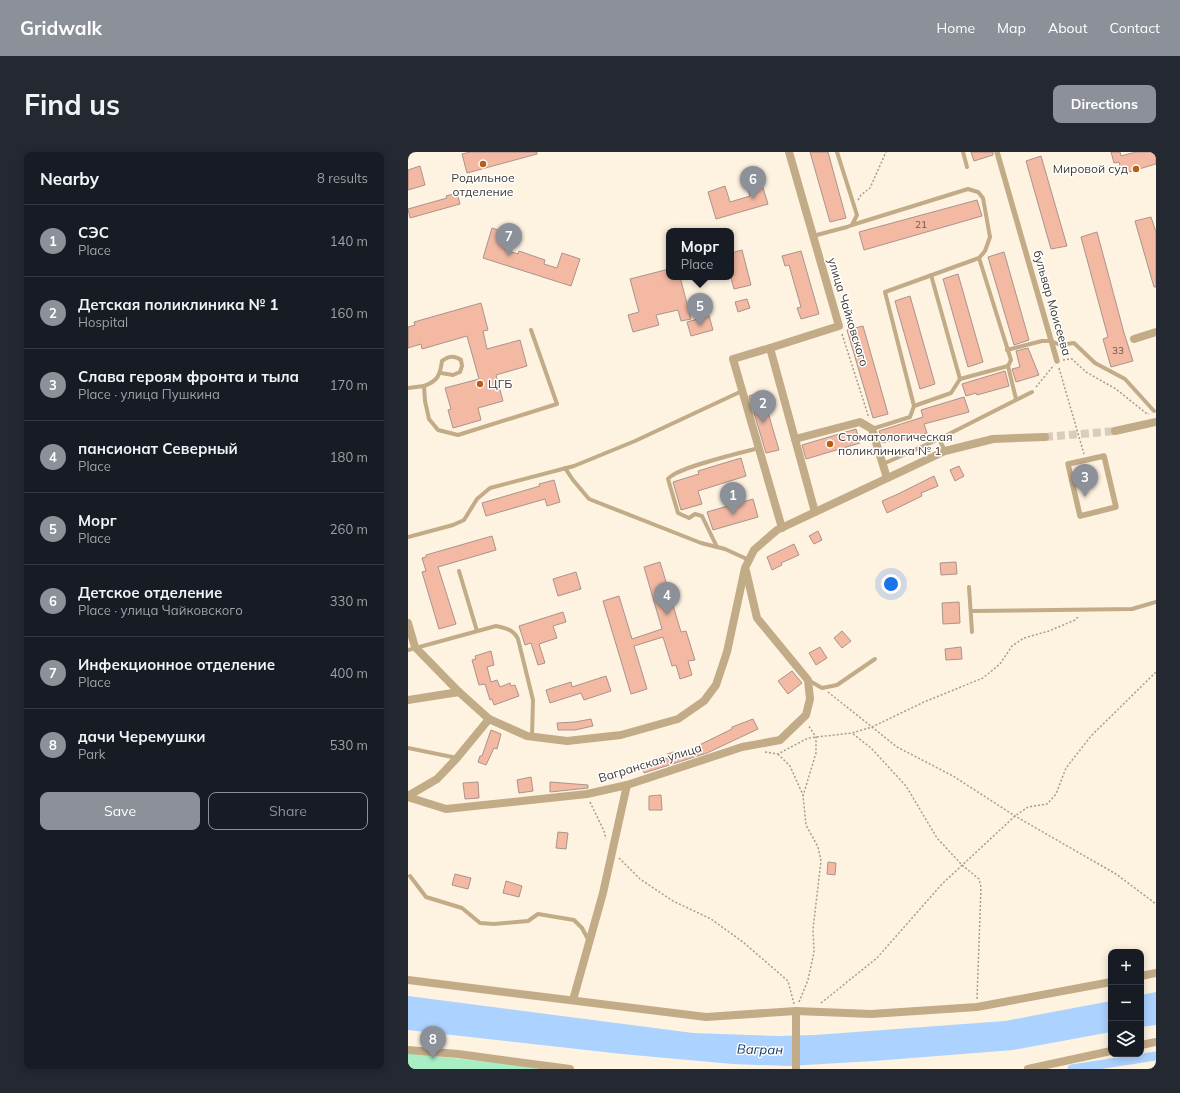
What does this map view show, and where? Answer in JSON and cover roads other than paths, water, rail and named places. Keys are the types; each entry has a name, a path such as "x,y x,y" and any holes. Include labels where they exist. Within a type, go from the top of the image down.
{"street":[{"name":"улица Чайковского","path":"770,348 839,326 789,152"},
{"name":"бульвар Моисеева","path":"997,152 1057,361"},
{"path":"1134,339 1156,332"},
{"path":"782,528 733,359 770,348 815,512"},
{"path":"795,439 860,422 872,429 887,478"},
{"path":"1115,431 1156,422"},
{"path":"408,623 412,649 459,692 489,719 532,736 567,741 621,735 678,719 704,701 716,685 727,652 745,568 754,550 777,530 945,451 993,439 1045,437"},
{"path":"1104,456 1116,507 1080,516 1068,464 1086,460 1104,456"},
{"path":"745,568 757,618 808,680"},
{"name":"Вагранская улица","path":"408,797 446,809 587,794 627,785 742,747 780,740 806,715 810,698 808,680"},
{"path":"408,700 459,692"},
{"path":"408,797 437,779 457,758 489,719"},
{"path":"573,1000 603,893 627,785"},
{"path":"1144,976 1156,974"},
{"path":"408,980 706,1017 796,1011 871,1014 977,1007 1108,983"},
{"path":"796,1011 796,1069"},
{"path":"1144,1044 1156,1042"},
{"path":"408,1050 458,1054 570,1069"},
{"path":"1028,1069 1108,1052"}],"lane":[{"path":"837,152 857,215 852,224"},
{"path":"963,152 967,167"},
{"path":"813,236 838,230 852,224 968,189 978,192 983,198 990,237 985,250 979,258 885,292 914,406 910,417 872,429"},
{"path":"979,258 1011,360 1008,366 1016,399"},
{"path":"931,275 960,379"},
{"path":"424,386 425,401 429,419 438,430 458,435 557,404 531,330"},
{"path":"1007,350 1042,341 1051,341 1060,345 1074,343 1095,363 1125,379 1153,412"},
{"path":"408,388 424,386 434,382 441,373 442,361 448,357 456,356 461,360 462,366 460,372 453,375 441,373"},
{"path":"914,406 951,393 960,379 1008,366"},
{"path":"408,537 453,525 464,520 477,499 490,488 574,466 635,441 742,391"},
{"path":"883,464 1032,392"},
{"path":"939,438 945,451"},
{"path":"717,547 702,516 695,514 689,518 678,513 668,479 670,476 683,469 759,448"},
{"path":"566,468 589,499 701,543 726,549 749,560"},
{"path":"460,571 477,632"},
{"path":"969,586 972,611 972,632"},
{"path":"972,611 1132,609 1156,602"},
{"path":"412,649 496,626 505,628 515,633 518,639 533,700 532,736"},
{"path":"808,680 822,688 837,685 875,659"},
{"path":"408,748 457,758"},
{"path":"410,876 426,897 462,908 480,923 494,924 528,921 538,914 574,920 582,928 589,942"}],"water":[{"path":"1156,992 1156,1025 1144,1027 1144,994"},
{"name":"Вагран","path":"408,996 693,1033 778,1036 815,1035 1005,1021 1108,1002 1108,1033 1013,1050 788,1066 733,1064 622,1054 408,1030"}],"waterway":[{"path":"1072,1069 1156,1056"}],"tunnel":[{"path":"1045,437 1115,431"}],"place":[{"name":"Родильное отделение","path":"483,164"},
{"name":"Мировой суд","path":"1136,169"},
{"name":"Детское отделение","path":"753,199"},
{"name":"Инфекционное отделение","path":"509,256"},
{"name":"Морг","path":"700,326"},
{"name":"ЦГБ","path":"480,384"},
{"name":"Детская поликлиника № 1","path":"763,423"},
{"name":"Стоматологическая поликлиника № 1","path":"830,444"},
{"name":"Слава героям фронта и тыла","path":"1085,497"},
{"name":"СЭС","path":"733,515"},
{"name":"пансионат Северный","path":"667,615"},
{"name":"дачи Черемушки","path":"433,1059"}]}
